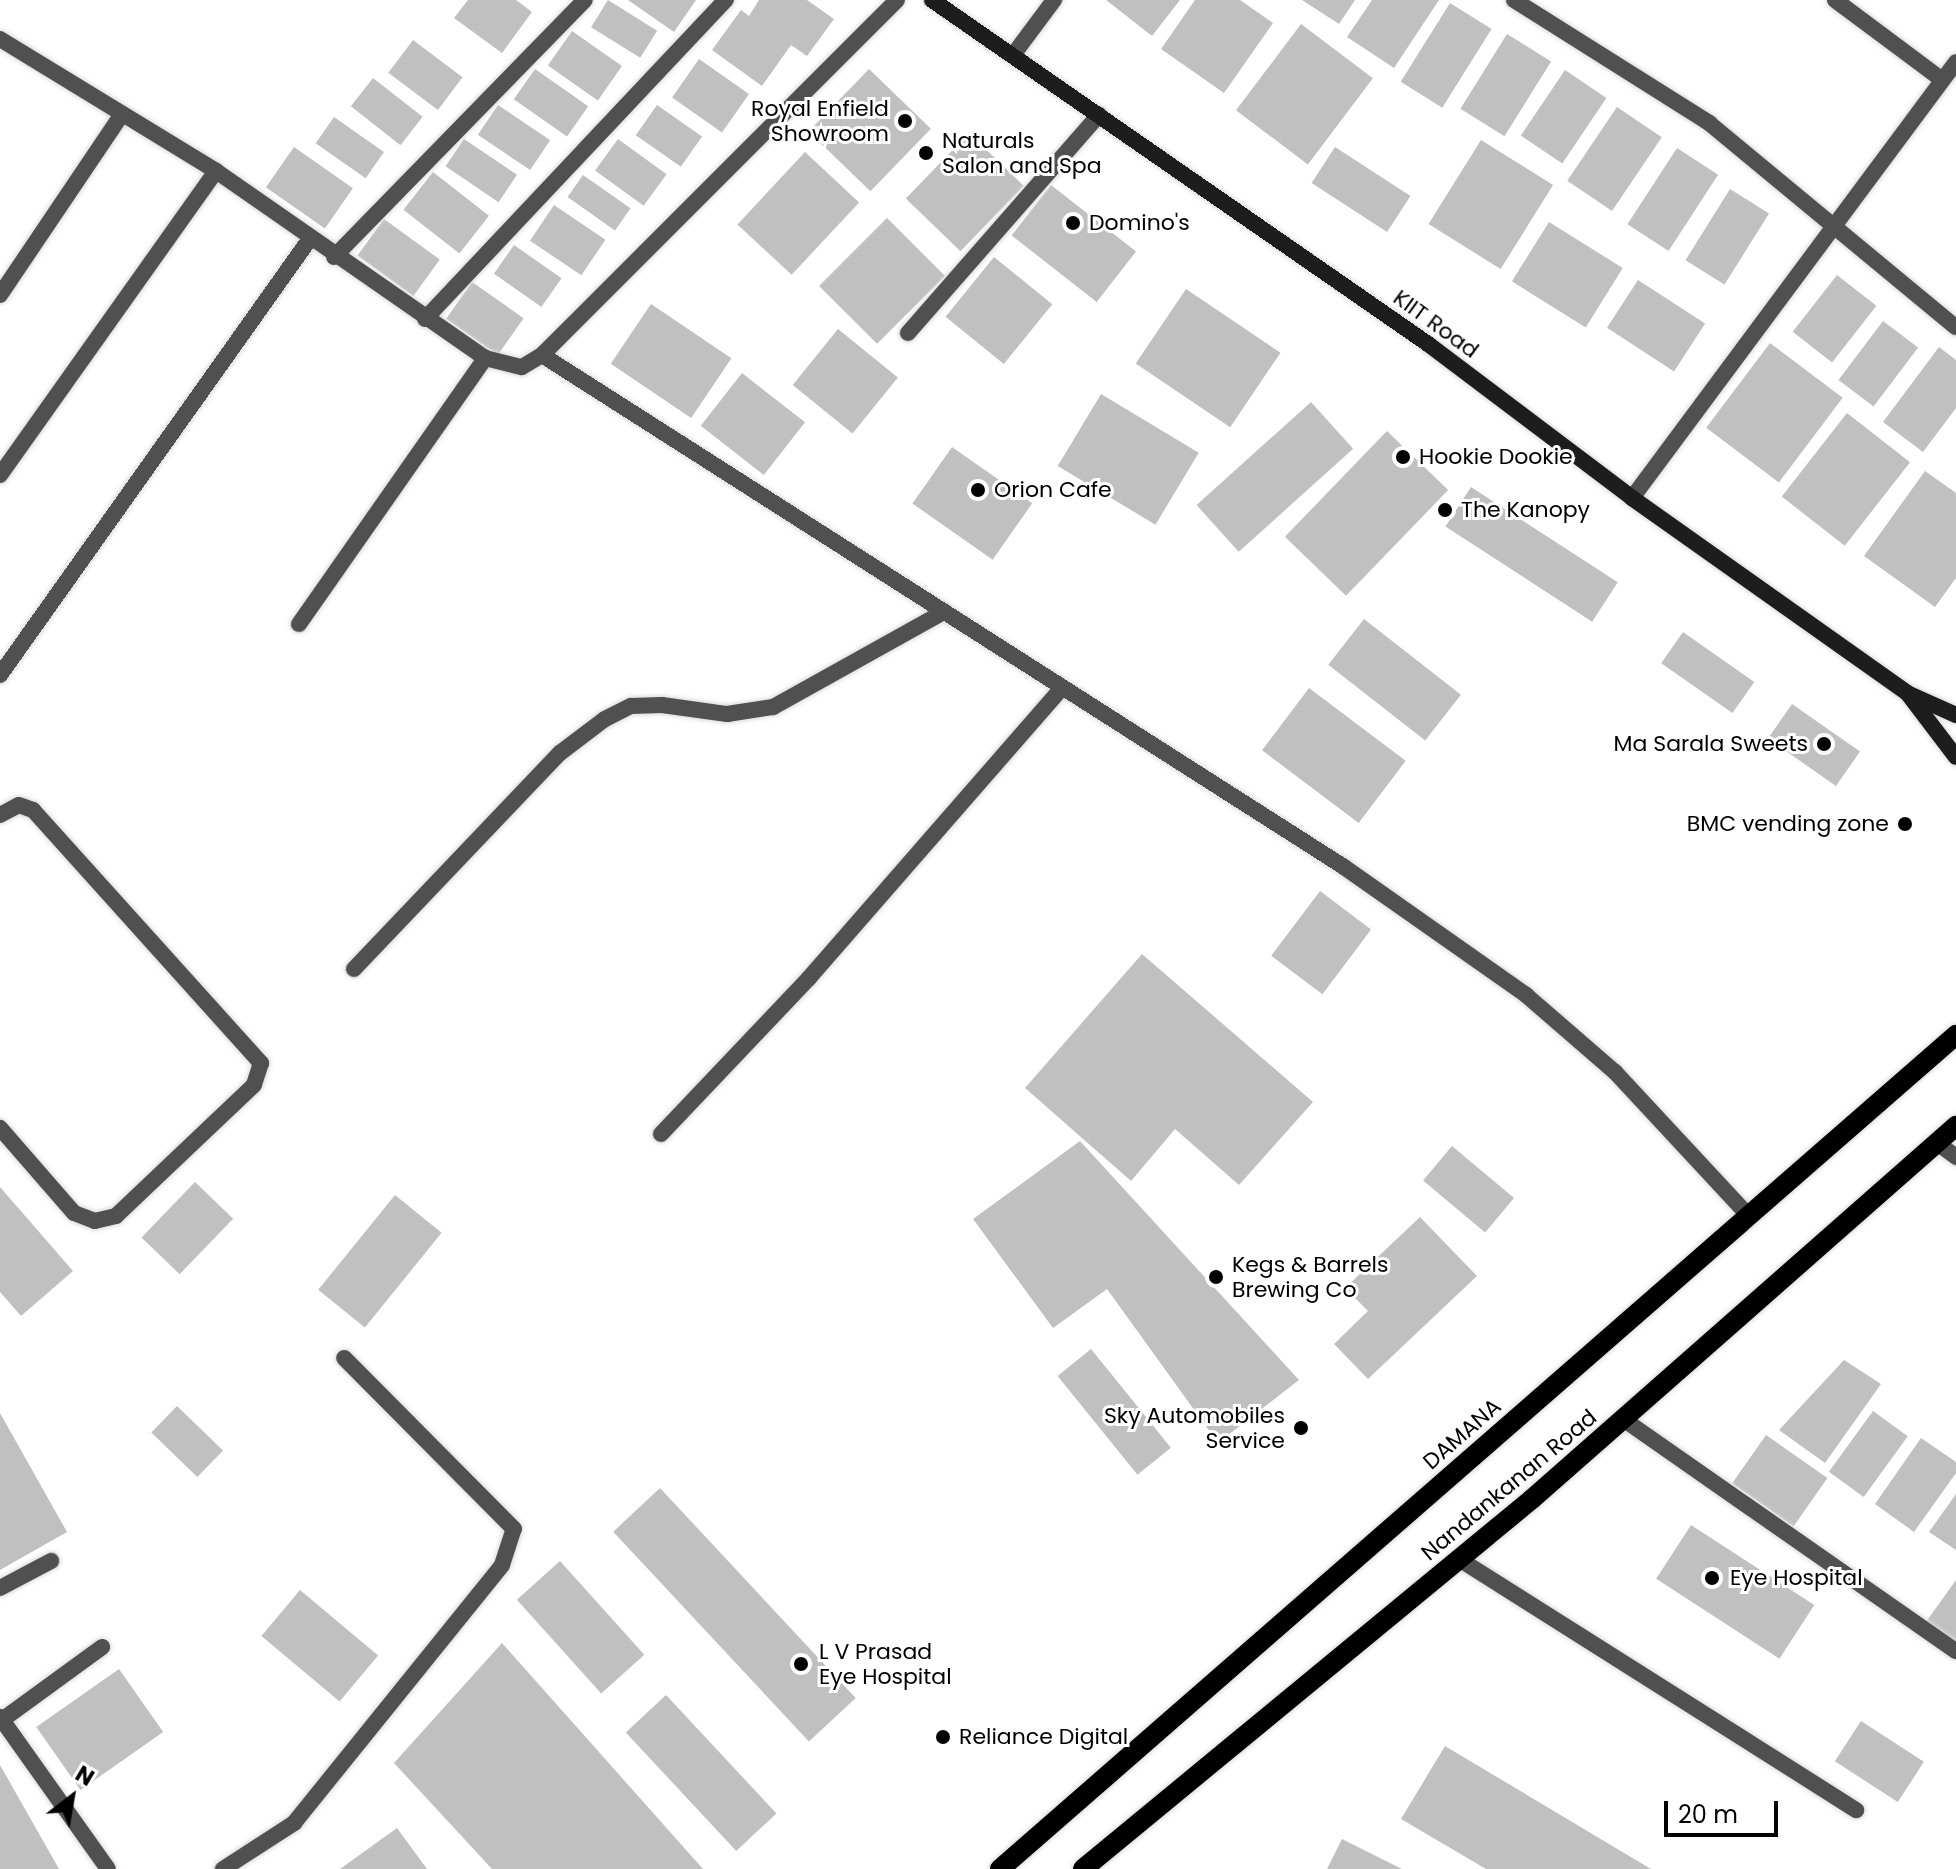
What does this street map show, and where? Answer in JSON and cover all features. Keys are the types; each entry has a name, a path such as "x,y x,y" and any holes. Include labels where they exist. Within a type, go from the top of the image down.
{"main road":[{"name":"KIIT Road","path":"932,0 1428,344 1632,498 1907,693 1956,715"},
{"name":"KIIT Road","path":"1907,693 1956,757"},
{"name":"DAMANA","path":"1000,1869 1956,1035"},
{"name":"Nandankanan Road","path":"1083,1869 1459,1559 1956,1126"}],"street":[{"path":"334,257 585,0"},
{"path":"425,319 726,0"},
{"path":"0,39 216,171 309,240 485,358 522,367 542,355 897,0"},
{"path":"1013,55 1054,0"},
{"path":"1514,0 1709,123 1956,327"},
{"path":"1835,0 1941,79"},
{"path":"1632,498 1956,62"},
{"path":"0,295 122,114"},
{"path":"908,333 1099,115"},
{"path":"0,475 216,171"},
{"path":"0,675 309,240"},
{"path":"542,355 1344,867 1526,995 1615,1072 1749,1216"},
{"path":"299,624 485,358"},
{"path":"354,969 560,753 605,719 631,706 662,705 727,714 773,707 944,612"},
{"path":"661,1134 809,978 1061,689"},
{"path":"0,815 19,805 33,810 261,1063 254,1085 116,1216 95,1221 74,1213 0,1128"},
{"path":"1937,1143 1956,1157"},
{"path":"223,1869 294,1823 502,1565 514,1529 344,1358"},
{"path":"1623,1419 1956,1651"},
{"path":"1459,1559 1856,1810"},
{"path":"0,1588 51,1561"},
{"path":"102,1647 1,1719 108,1869"}],"building":[{"path":"468,0 516,0 532,12 502,53 454,18"},
{"path":"608,0 657,31 640,58 591,27"},
{"path":"628,0 696,0 674,32"},
{"path":"759,0 807,0 834,19 807,56 791,45 762,86 712,50 741,10 749,16"},
{"path":"1106,0 1180,0 1152,36"},
{"path":"1195,0 1240,0 1273,23 1224,93 1161,49"},
{"path":"1302,0 1355,0 1339,24"},
{"path":"1372,0 1439,0 1394,68 1347,37"},
{"path":"1450,3 1492,29 1442,108 1401,82"},
{"path":"1301,24 1373,78 1308,164 1236,110"},
{"path":"572,31 622,66 598,100 548,65"},
{"path":"1507,34 1551,62 1504,136 1460,109"},
{"path":"413,40 463,77 438,110 388,73"},
{"path":"699,59 749,94 722,132 672,98"},
{"path":"535,69 588,106 567,137 514,99"},
{"path":"869,69 931,129 870,191 809,132"},
{"path":"1565,70 1606,98 1562,163 1521,135"},
{"path":"373,78 423,117 400,145 351,106"},
{"path":"498,105 550,140 530,170 478,135"},
{"path":"657,105 702,137 681,167 636,135"},
{"path":"1617,107 1662,137 1612,211 1567,181"},
{"path":"334,117 384,152 366,178 316,143"},
{"path":"969,133 1024,186 960,251 906,198"},
{"path":"464,139 517,175 499,202 446,166"},
{"path":"618,139 667,174 644,206 595,171"},
{"path":"1481,140 1553,185 1501,269 1429,224"},
{"path":"294,147 353,188 325,228 266,187"},
{"path":"1335,147 1410,196 1387,232 1312,183"},
{"path":"1677,148 1718,175 1669,251 1627,224"},
{"path":"805,152 859,202 792,275 737,224"},
{"path":"433,172 489,216 459,254 403,210"},
{"path":"583,175 631,208 615,230 568,197"},
{"path":"1051,185 1136,251 1097,302 1012,235"},
{"path":"1730,189 1769,213 1724,285 1685,260"},
{"path":"554,205 605,240 581,275 530,241"},
{"path":"887,218 945,276 877,344 819,286"},
{"path":"384,219 440,260 413,296 358,255"},
{"path":"1549,222 1623,268 1586,327 1512,281"},
{"path":"514,245 562,278 541,307 494,274"},
{"path":"994,257 1052,304 1004,364 946,317"},
{"path":"1837,275 1876,306 1832,363 1793,332"},
{"path":"1638,280 1705,324 1674,371 1607,328"},
{"path":"472,282 524,318 498,355 446,319"},
{"path":"1186,289 1281,353 1230,427 1136,364"},
{"path":"651,304 731,358 691,418 611,364"},
{"path":"1883,321 1918,347 1874,407 1838,380"},
{"path":"838,329 898,377 853,433 793,385"},
{"path":"1770,343 1843,398 1779,482 1706,428"},
{"path":"1939,347 1956,360 1956,408 1923,452 1883,422"},
{"path":"742,373 805,422 764,475 701,426"},
{"path":"1101,394 1199,453 1155,525 1058,466"},
{"path":"1311,402 1353,449 1239,552 1197,505"},
{"path":"1847,413 1910,462 1845,546 1782,497"},
{"path":"1387,431 1448,490 1346,596 1285,537"},
{"path":"952,447 1032,503 993,560 912,504"},
{"path":"1925,471 1956,493 1956,578 1935,607 1864,556"},
{"path":"1471,487 1618,582 1592,622 1445,526"},
{"path":"1364,619 1461,695 1425,740 1328,665"},
{"path":"1683,632 1754,682 1732,713 1661,663"},
{"path":"1309,688 1406,761 1359,823 1262,750"},
{"path":"1792,704 1860,752 1836,786 1768,738"},
{"path":"1320,891 1371,930 1322,994 1271,956"},
{"path":"1142,954 1313,1102 1239,1185 1175,1129 1131,1181 1025,1088"},
{"path":"1080,1141 1299,1380 1218,1443 1107,1289 1053,1328 973,1219"},
{"path":"1452,1146 1514,1198 1485,1233 1423,1180"},
{"path":"195,1182 233,1219 180,1274 142,1237"},
{"path":"0,1187 73,1271 21,1316 0,1292"},
{"path":"395,1195 442,1233 365,1328 318,1290"},
{"path":"1420,1217 1477,1276 1368,1379 1334,1344 1368,1311 1345,1288"},
{"path":"1091,1349 1171,1448 1138,1475 1058,1376"},
{"path":"1844,1360 1881,1384 1825,1463 1779,1430"},
{"path":"177,1406 223,1450 197,1477 151,1433"},
{"path":"1873,1411 1908,1436 1864,1497 1829,1472"},
{"path":"0,1413 67,1532 0,1570"},
{"path":"1766,1435 1827,1478 1794,1526 1732,1483"},
{"path":"1921,1438 1956,1462 1956,1473 1914,1532 1875,1504"},
{"path":"660,1488 856,1698 809,1742 613,1532"},
{"path":"1956,1494 1956,1550 1929,1532"},
{"path":"1691,1525 1814,1605 1779,1659 1656,1579"},
{"path":"560,1561 644,1655 601,1693 517,1600"},
{"path":"1956,1580 1956,1643 1926,1622"},
{"path":"300,1590 378,1656 340,1702 261,1636"},
{"path":"502,1643 703,1869 492,1869 394,1763"},
{"path":"119,1669 163,1732 80,1790 36,1727"},
{"path":"666,1695 776,1813 736,1851 626,1733"},
{"path":"1861,1721 1924,1762 1898,1802 1835,1761"},
{"path":"1445,1746 1651,1869 1486,1869 1401,1819"},
{"path":"0,1765 59,1869 0,1869"},
{"path":"397,1828 427,1869 340,1869"},
{"path":"1342,1839 1402,1869 1327,1869"}],"place":[{"name":"Royal Enfield Showroom","path":"905,121"},
{"name":"Naturals Salon and Spa","path":"926,153"},
{"name":"Domino's","path":"1073,223"},
{"name":"Hookie Dookie","path":"1403,457"},
{"name":"Orion Cafe","path":"978,490"},
{"name":"The Kanopy","path":"1445,510"},
{"name":"Ma Sarala Sweets","path":"1824,744"},
{"name":"BMC vending zone","path":"1905,824"},
{"name":"Kegs & Barrels Brewing Co","path":"1216,1277"},
{"name":"Sky Automobiles Service","path":"1301,1428"},
{"name":"Eye Hospital","path":"1712,1578"},
{"name":"L V Prasad Eye Hospital","path":"801,1664"},
{"name":"Reliance Digital","path":"943,1737"}]}
